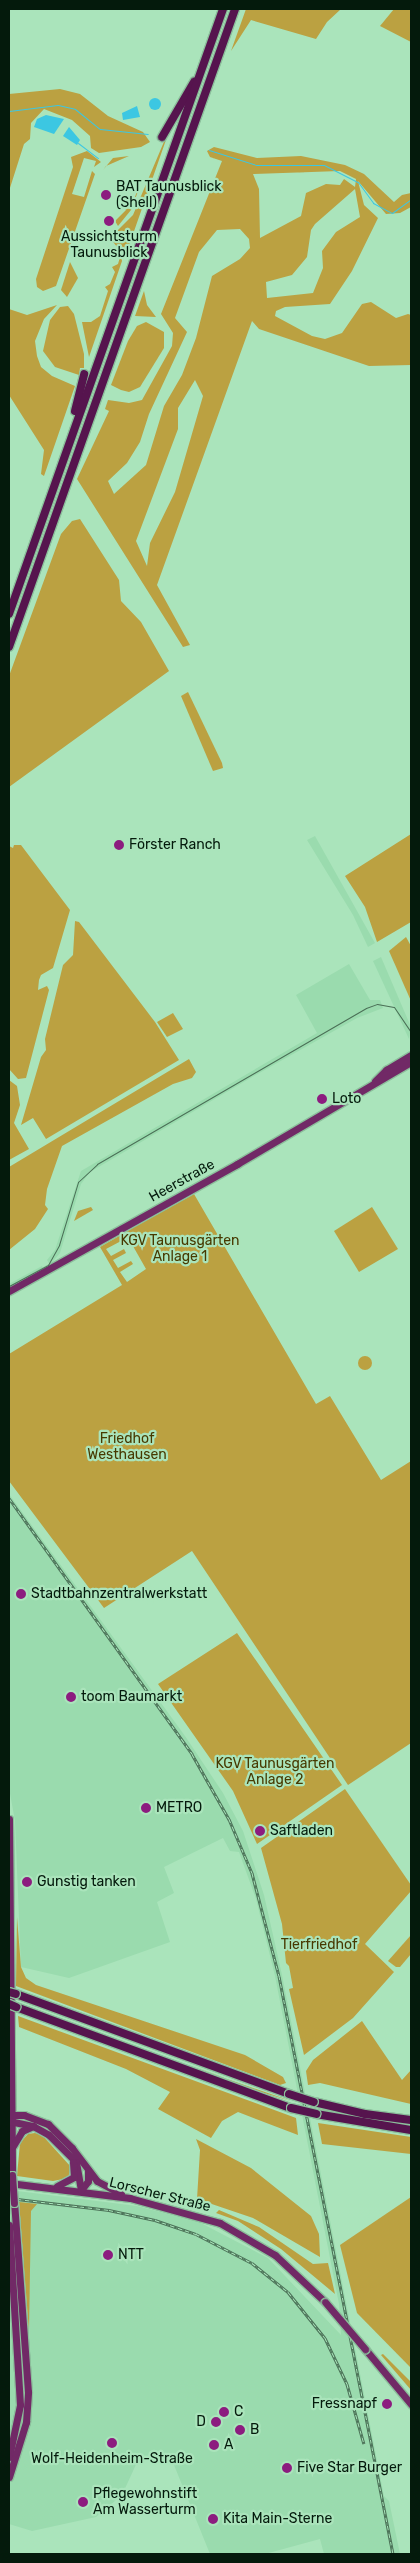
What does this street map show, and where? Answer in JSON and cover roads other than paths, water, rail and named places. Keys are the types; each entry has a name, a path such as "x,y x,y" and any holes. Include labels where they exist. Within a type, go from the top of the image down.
{"highway":[{"path":"9,614 223,9"},
{"path":"9,647 235,9"},
{"path":"162,137 202,67"},
{"path":"67,446 84,374"},
{"path":"12,1993 314,2102 365,2114 411,2120"},
{"path":"12,2006 291,2108 411,2130"}],"main road":[{"name":"Heerstraße","path":"366,1089 386,1070 411,1055"},
{"name":"Heerstraße","path":"9,1291 411,1062"},
{"path":"9,1819 10,2118 12,2175 28,2392 26,2422 9,2477"},
{"path":"10,2118 49,2134 79,2167 81,2190"},
{"path":"10,2118 35,2118 48,2124 72,2148 88,2170 103,2186 130,2198"},
{"path":"12,2148 22,2132 33,2126"},
{"path":"54,2187 74,2177 71,2157"},
{"path":"81,2190 88,2181 88,2170"},
{"name":"Lorscher Straße","path":"9,2183 81,2190 130,2198 198,2215 246,2236 289,2266 325,2302 411,2404"},
{"path":"9,2225 19,2372 19,2418 9,2457"}],"water":[{"path":"157,98 160,99 160,109 153,110 150,109 149,102 150,99"},
{"path":"137,106 140,117 123,120 122,113"},
{"path":"46,115 64,119 54,134 34,127 37,119"},
{"path":"69,127 80,140 77,145 63,136"}],"waterway":[{"path":"9,111 58,105 75,109 100,129 148,134"},
{"path":"78,143 98,158"},
{"path":"209,150 256,165 324,165 358,182 373,203 392,213 411,199"}],"tram line":[{"path":"9,1286 48,1265 59,1245 78,1182 97,1164 366,1008 377,1004 394,1007 411,1032"}],"railway":[{"path":"9,1498 192,1754 229,1819 252,1873 279,1976 393,2554"},
{"path":"9,2198 109,2210 155,2220 196,2234 252,2263 288,2292 325,2338 347,2384 364,2444"}],"place":[{"name":"BAT Taunusblick (Shell)","path":"106,195"},
{"name":"Aussichtsturm Taunusblick","path":"109,221"},
{"name":"Förster Ranch","path":"119,845"},
{"name":"Loto","path":"322,1099"},
{"name":"Stadtbahnzentralwerkstatt","path":"21,1594"},
{"name":"toom Baumarkt","path":"71,1697"},
{"name":"METRO","path":"146,1808"},
{"name":"Saftladen","path":"260,1831"},
{"name":"Gunstig tanken","path":"27,1882"},
{"name":"NTT","path":"108,2255"},
{"name":"Fressnapf","path":"387,2404"},
{"name":"C","path":"224,2412"},
{"name":"D","path":"216,2422"},
{"name":"B","path":"240,2430"},
{"name":"Wolf-Heidenheim-Straße","path":"112,2443"},
{"name":"A","path":"214,2445"},
{"name":"Five Star Burger","path":"287,2468"},
{"name":"Pflegewohnstift Am Wasserturm","path":"83,2502"},
{"name":"Kita Main-Sterne","path":"213,2519"}],"park label":[{"name":"KGV Taunusgärten Anlage 1","path":"180,1250"},
{"name":"Friedhof Westhausen","path":"127,1448"},
{"name":"KGV Taunusgärten Anlage 2","path":"275,1772"},
{"name":"Tierfriedhof","path":"319,1945"}]}
